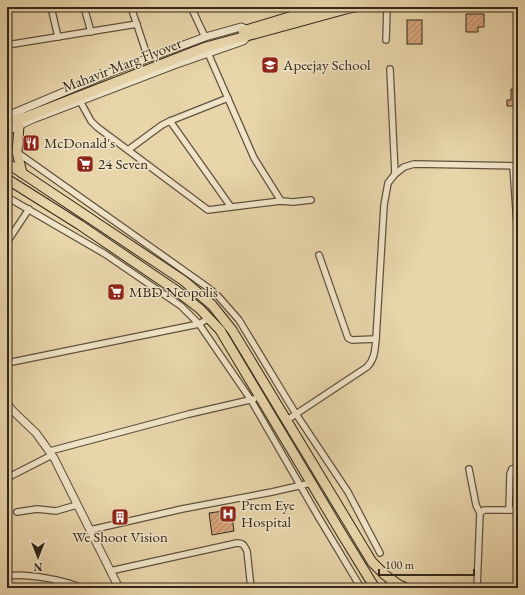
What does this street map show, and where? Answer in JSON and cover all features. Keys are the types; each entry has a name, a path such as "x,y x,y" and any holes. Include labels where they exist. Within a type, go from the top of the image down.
{"main road":[{"path":"243,34 322,7"},
{"path":"243,34 328,10 355,7"},
{"name":"Mahavir Marg Flyover","path":"7,116 23,112 176,52 243,34"},
{"name":"Mahavir Marg Flyover","path":"7,122 26,117 243,34"},
{"path":"19,126 17,152 22,173"},
{"path":"7,163 184,281 212,305 232,330 372,562 384,575 405,587"},
{"path":"7,173 164,276 195,300 199,304 200,309"},
{"path":"7,179 80,225 177,291 200,309 220,330 375,588"},
{"path":"387,588 393,585 405,587"}],"street":[{"path":"51,7 58,37"},
{"path":"84,7 91,32"},
{"path":"131,7 148,58"},
{"path":"191,7 204,37"},
{"path":"386,40 387,7"},
{"path":"7,45 137,24"},
{"path":"7,116 148,58 204,37 240,28 243,34 243,41 174,65 7,131"},
{"path":"208,53 254,158 281,201"},
{"path":"390,69 395,174"},
{"path":"128,150 162,125 228,98"},
{"path":"80,101 91,121 97,127 206,209 211,211 230,207 281,201 293,202 311,200"},
{"path":"170,121 230,207"},
{"path":"17,152 218,296 239,320 296,414 348,492 380,553"},
{"path":"286,420 371,363 374,355 376,339 384,205 388,183 395,174 404,167 414,164 515,166 518,240"},
{"path":"8,199 29,209 105,254 181,306 199,324 251,400 361,588"},
{"path":"7,242 29,209"},
{"path":"319,255 348,338 352,340 376,339"},
{"path":"7,363 199,324 209,318"},
{"path":"7,478 51,453 189,414 260,398"},
{"path":"7,404 10,409 36,433 51,453 119,588"},
{"path":"509,510 510,474 512,469 518,468"},
{"path":"469,469 476,505 480,513 477,588"},
{"path":"90,530 182,509 311,483"},
{"path":"17,512 37,509 56,511 77,505"},
{"path":"480,513 484,510 518,510"},
{"path":"110,570 242,543 247,550 251,588"},
{"path":"7,576 25,575 70,583 82,588"},
{"path":"56,580 58,588"}],"building":[{"path":"466,14 484,14 484,27 478,27 478,32 466,32"},
{"path":"407,20 422,20 422,44 407,44"},
{"path":"511,89 518,89 518,106 507,106 507,100 511,100"},
{"path":"231,510 234,531 212,535 209,513"}],"place":[{"name":"Apeejay School","path":"270,65"},
{"name":"McDonald's","path":"31,143"},
{"name":"24 Seven","path":"85,164"},
{"name":"MBD Neopolis","path":"116,292"},
{"name":"Prem Eye Hospital","path":"228,514"},
{"name":"We Shoot Vision","path":"120,517"}]}
